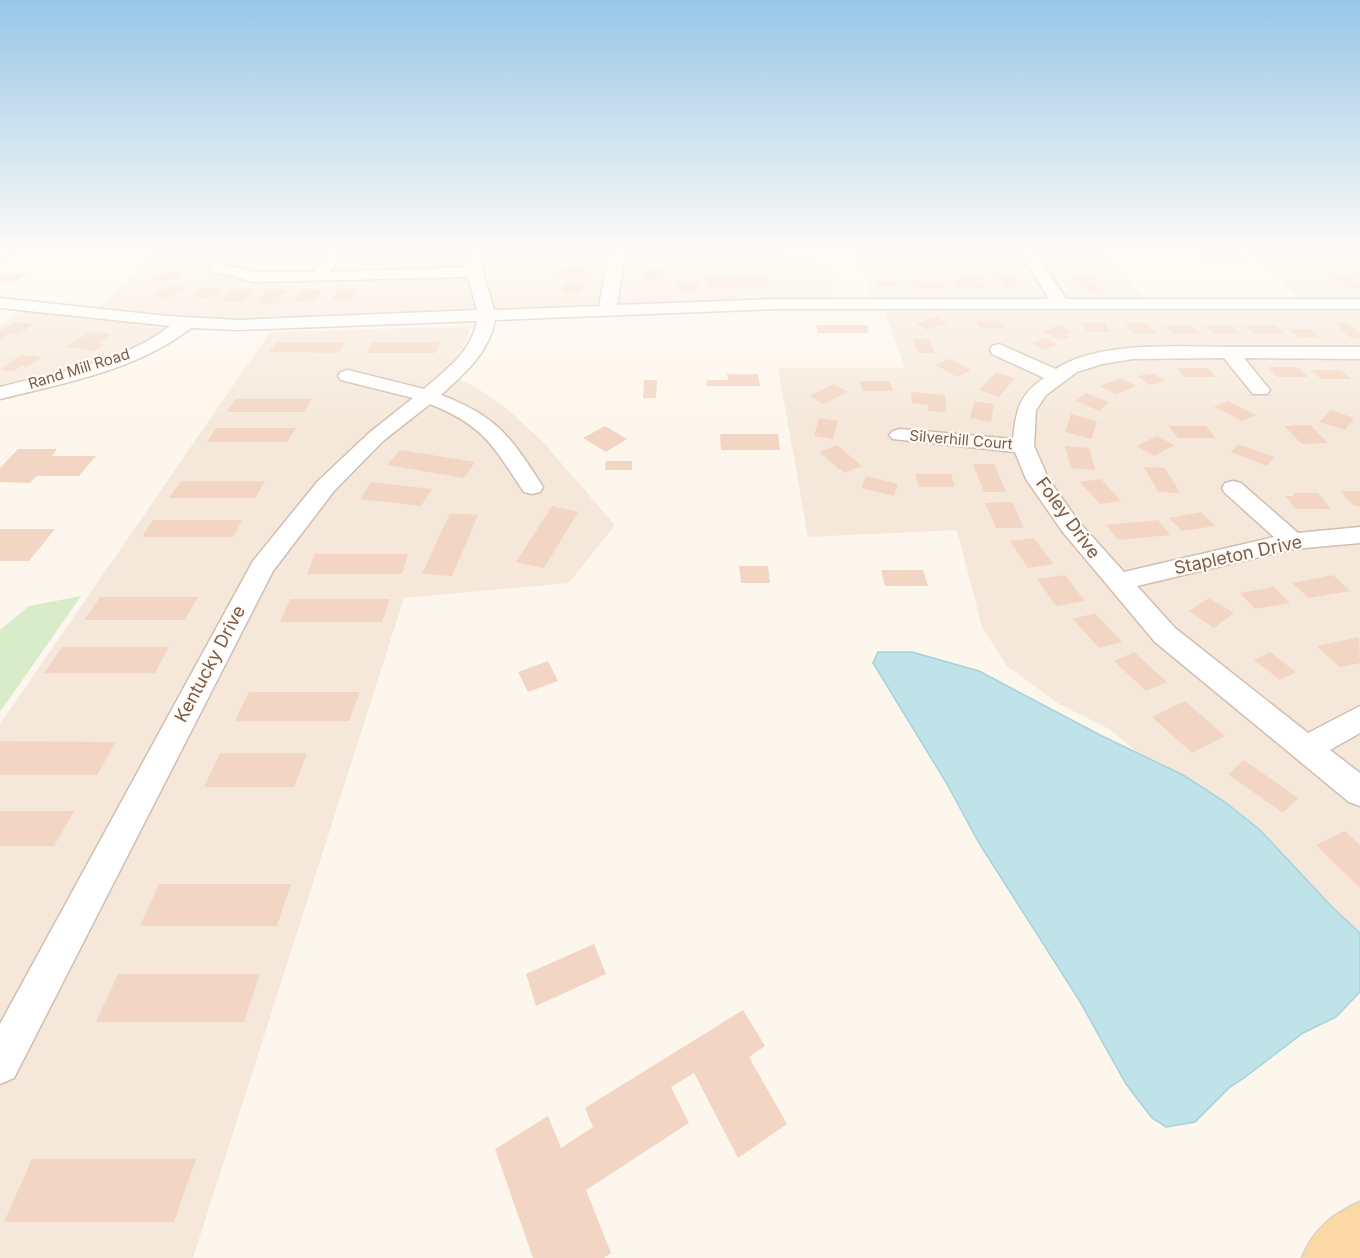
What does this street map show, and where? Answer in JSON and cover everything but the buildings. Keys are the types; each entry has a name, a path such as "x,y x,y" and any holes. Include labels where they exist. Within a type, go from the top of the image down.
{"main road":[{"path":"1330,1258 1360,1230"}],"street":[{"path":"56,309 187,322 280,324 663,309"},
{"path":"485,309 487,316"},
{"name":"Kentucky Drive","path":"0,1064 262,567 326,486 376,437 426,398 466,361 483,337 487,316"},
{"name":"Rand Mill Road","path":"0,393 114,361 155,344 175,333 187,322"},
{"path":"999,350 1057,377"},
{"name":"Foley Drive","path":"1360,353 1133,353 1099,359 1070,369 1038,391 1026,410 1023,446 1037,479 1070,526 1165,635 1360,792"},
{"path":"1230,353 1260,390"},
{"path":"348,376 387,383 462,410 497,435 532,487"},
{"name":"Silverhill Court","path":"900,435 1023,446"},
{"path":"1233,488 1293,541"},
{"name":"Stapleton Drive","path":"1117,582 1293,541 1360,535"},
{"path":"1306,749 1360,718"}],"shaded area":[{"path":"25,309 165,325 166,329 163,335 155,341 103,361 0,390 0,325"},
{"path":"521,309 290,319 187,318 95,310"},
{"path":"883,309 1360,309 1360,935 1109,729 1059,704 1007,666 982,627 957,530 808,537 778,368 905,368"},
{"path":"471,326 459,354 443,373 474,386 505,407 543,442 615,525 569,583 404,598 193,1258 0,1258 0,724 270,332"}],"green space":[{"path":"81,596 0,712 0,630 29,606"}],"water":[{"path":"878,652 912,652 979,671 1100,735 1183,775 1225,802 1260,830 1332,907 1360,933 1360,992 1336,1017 1303,1033 1230,1087 1195,1122 1166,1127 1152,1118 1126,1084 1079,1000 979,843 947,784 873,663"}]}
